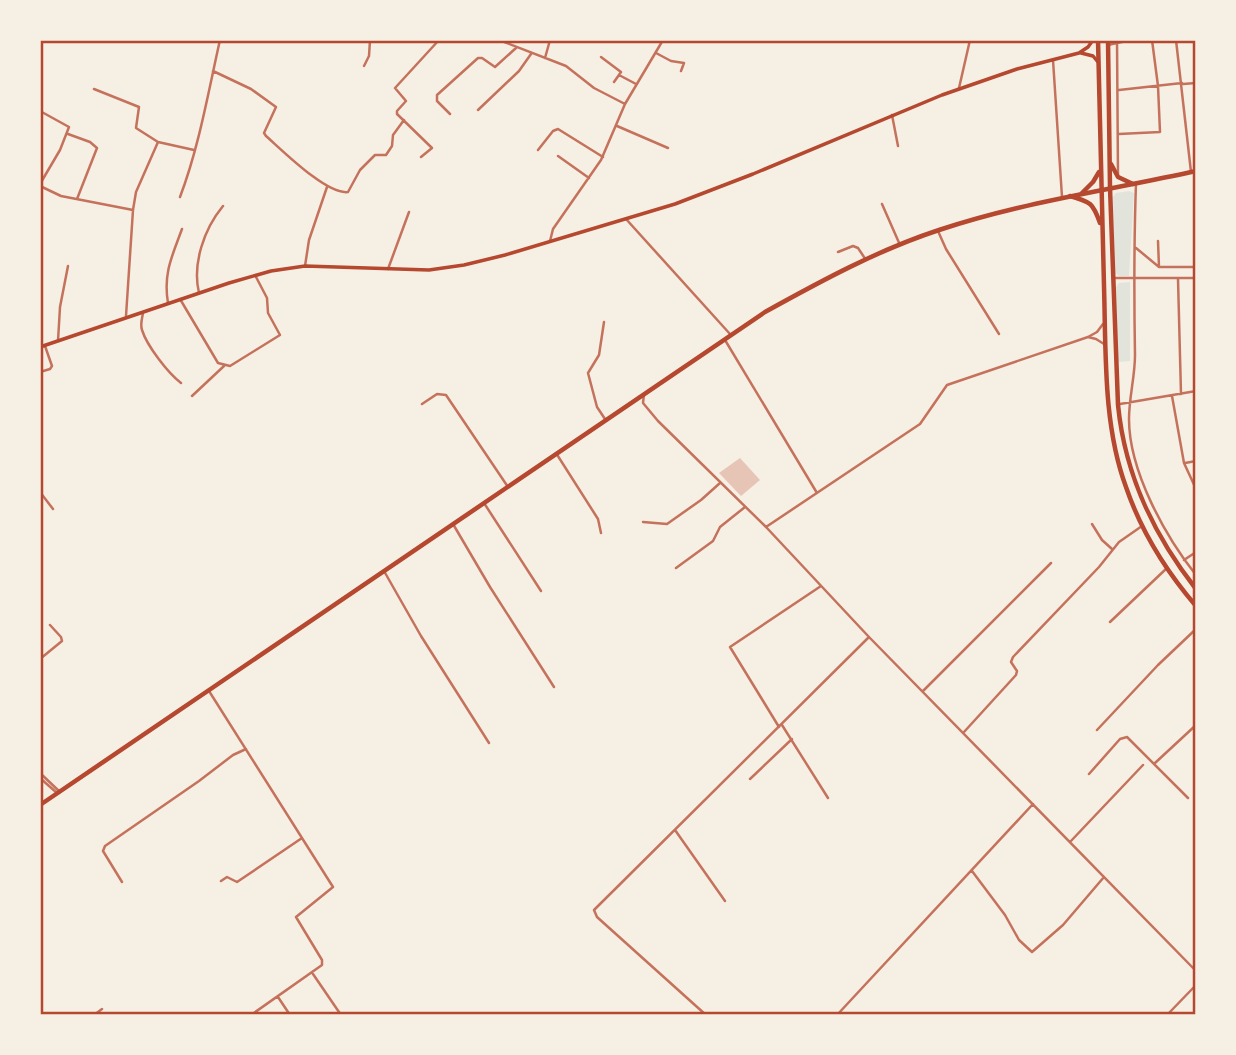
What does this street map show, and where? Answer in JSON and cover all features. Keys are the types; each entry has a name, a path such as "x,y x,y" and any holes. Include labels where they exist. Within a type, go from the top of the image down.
{"main road":[{"path":"43,346 254,275 305,266 429,270 464,265 626,219 727,185 959,89 1079,52 1096,40"},
{"path":"1096,40 1106,347 1114,441 1125,486 1142,526 1167,568 1196,606"},
{"path":"1108,43 1118,405 1125,452 1144,506 1169,553 1196,589"},
{"path":"1079,52 1093,56 1098,62"},
{"path":"1110,161 1118,177 1135,183"},
{"path":"1082,193 1093,182 1101,168"},
{"path":"40,805 724,338 800,293 866,260 938,230 1062,197 1193,172"},
{"path":"1070,196 1093,204 1103,230"}],"street":[{"path":"180,197 189,173 220,40"},
{"path":"364,66 369,56 370,40"},
{"path":"421,157 432,148 397,113 406,100 396,87 439,40"},
{"path":"499,40 566,66 594,88 625,104"},
{"path":"545,58 550,40"},
{"path":"550,241 554,229 603,157 625,104 663,40"},
{"path":"959,89 970,40"},
{"path":"1108,43 1131,40"},
{"path":"1119,134 1159,133 1158,86 1152,40"},
{"path":"1176,40 1193,172"},
{"path":"1117,42 1118,177"},
{"path":"450,114 437,101 437,95 478,58 495,67 516,48"},
{"path":"656,53 671,61 684,62 681,71"},
{"path":"478,110 519,71 531,54"},
{"path":"601,57 621,72 614,82 619,75 636,83"},
{"path":"1053,60 1062,197"},
{"path":"213,71 251,89 276,107 264,135 327,187 347,192 369,160 375,155 386,155 392,146 393,135 404,120"},
{"path":"1119,90 1196,83"},
{"path":"94,89 139,107 136,128 158,142 194,150"},
{"path":"40,111 68,126 40,185 61,195 133,210"},
{"path":"892,115 898,146"},
{"path":"617,125 668,148"},
{"path":"538,150 553,131 558,130 603,157"},
{"path":"67,133 90,142 97,148 77,199"},
{"path":"126,317 136,192 158,142"},
{"path":"558,156 589,178"},
{"path":"1135,183 1135,375 1130,403 1130,430 1138,468 1155,509 1184,561 1196,575"},
{"path":"305,266 309,240 327,187"},
{"path":"883,204 900,245"},
{"path":"199,293 198,257 214,217 223,206"},
{"path":"388,269 409,212"},
{"path":"626,219 730,334"},
{"path":"169,303 165,284 182,229"},
{"path":"938,230 946,249 999,334"},
{"path":"1158,241 1159,267"},
{"path":"838,252 853,246 858,248 866,260"},
{"path":"1134,247 1159,267 1196,267"},
{"path":"58,341 60,307 68,266"},
{"path":"180,299 218,363 224,366 232,365 280,335 268,313 267,298 254,275"},
{"path":"1113,278 1196,278"},
{"path":"1178,279 1181,394"},
{"path":"143,311 143,333 166,369 181,383"},
{"path":"766,527 920,424 947,385 1088,337 1097,332 1105,319"},
{"path":"604,322 599,355 588,373 597,407 606,419"},
{"path":"1088,337 1099,340 1106,347"},
{"path":"724,338 817,493"},
{"path":"40,372 52,366 43,346"},
{"path":"192,396 224,366"},
{"path":"1118,405 1196,391"},
{"path":"644,393 643,403 649,412 766,527 869,637 1196,971"},
{"path":"422,404 437,394 446,395 508,487"},
{"path":"1172,396 1184,463 1196,489"},
{"path":"556,453 598,519 601,533"},
{"path":"1184,463 1196,461"},
{"path":"643,522 667,524 720,483"},
{"path":"40,492 53,509"},
{"path":"484,503 541,592"},
{"path":"676,568 713,541 720,527 745,507"},
{"path":"453,524 554,687"},
{"path":"1092,524 1112,550"},
{"path":"964,732 1016,675 1017,671 1011,662 1013,657 1123,538 1142,526"},
{"path":"1184,561 1196,552"},
{"path":"923,691 1051,563"},
{"path":"1111,622 1167,568"},
{"path":"384,571 421,636 489,743"},
{"path":"821,586 730,648 780,726 792,738 828,798"},
{"path":"40,659 62,641 50,625"},
{"path":"1097,730 1196,629"},
{"path":"706,1015 594,913 599,905 869,637"},
{"path":"209,691 333,887 296,917 322,960 322,965 251,1015"},
{"path":"1155,763 1196,725"},
{"path":"1089,774 1124,737 1131,740 1188,798"},
{"path":"750,779 792,738"},
{"path":"122,882 103,851 105,846 233,755 246,749"},
{"path":"1070,842 1143,765"},
{"path":"40,775 59,792"},
{"path":"837,1015 1034,804"},
{"path":"675,830 725,901"},
{"path":"221,881 227,877 237,882 302,838"},
{"path":"972,870 1005,915 1016,937 1032,952 1063,925 1104,877"},
{"path":"313,973 341,1015"},
{"path":"1167,1015 1196,985"},
{"path":"278,997 290,1015"},
{"path":"94,1015 102,1009"}],"shaded area":[{"path":"1116,193 1134,193 1129,276 1119,276 1114,272 1113,197"},
{"path":"1130,282 1130,361 1118,362 1116,287 1119,283"}],"building":[{"path":"740,458 760,480 741,496 719,473"}]}
